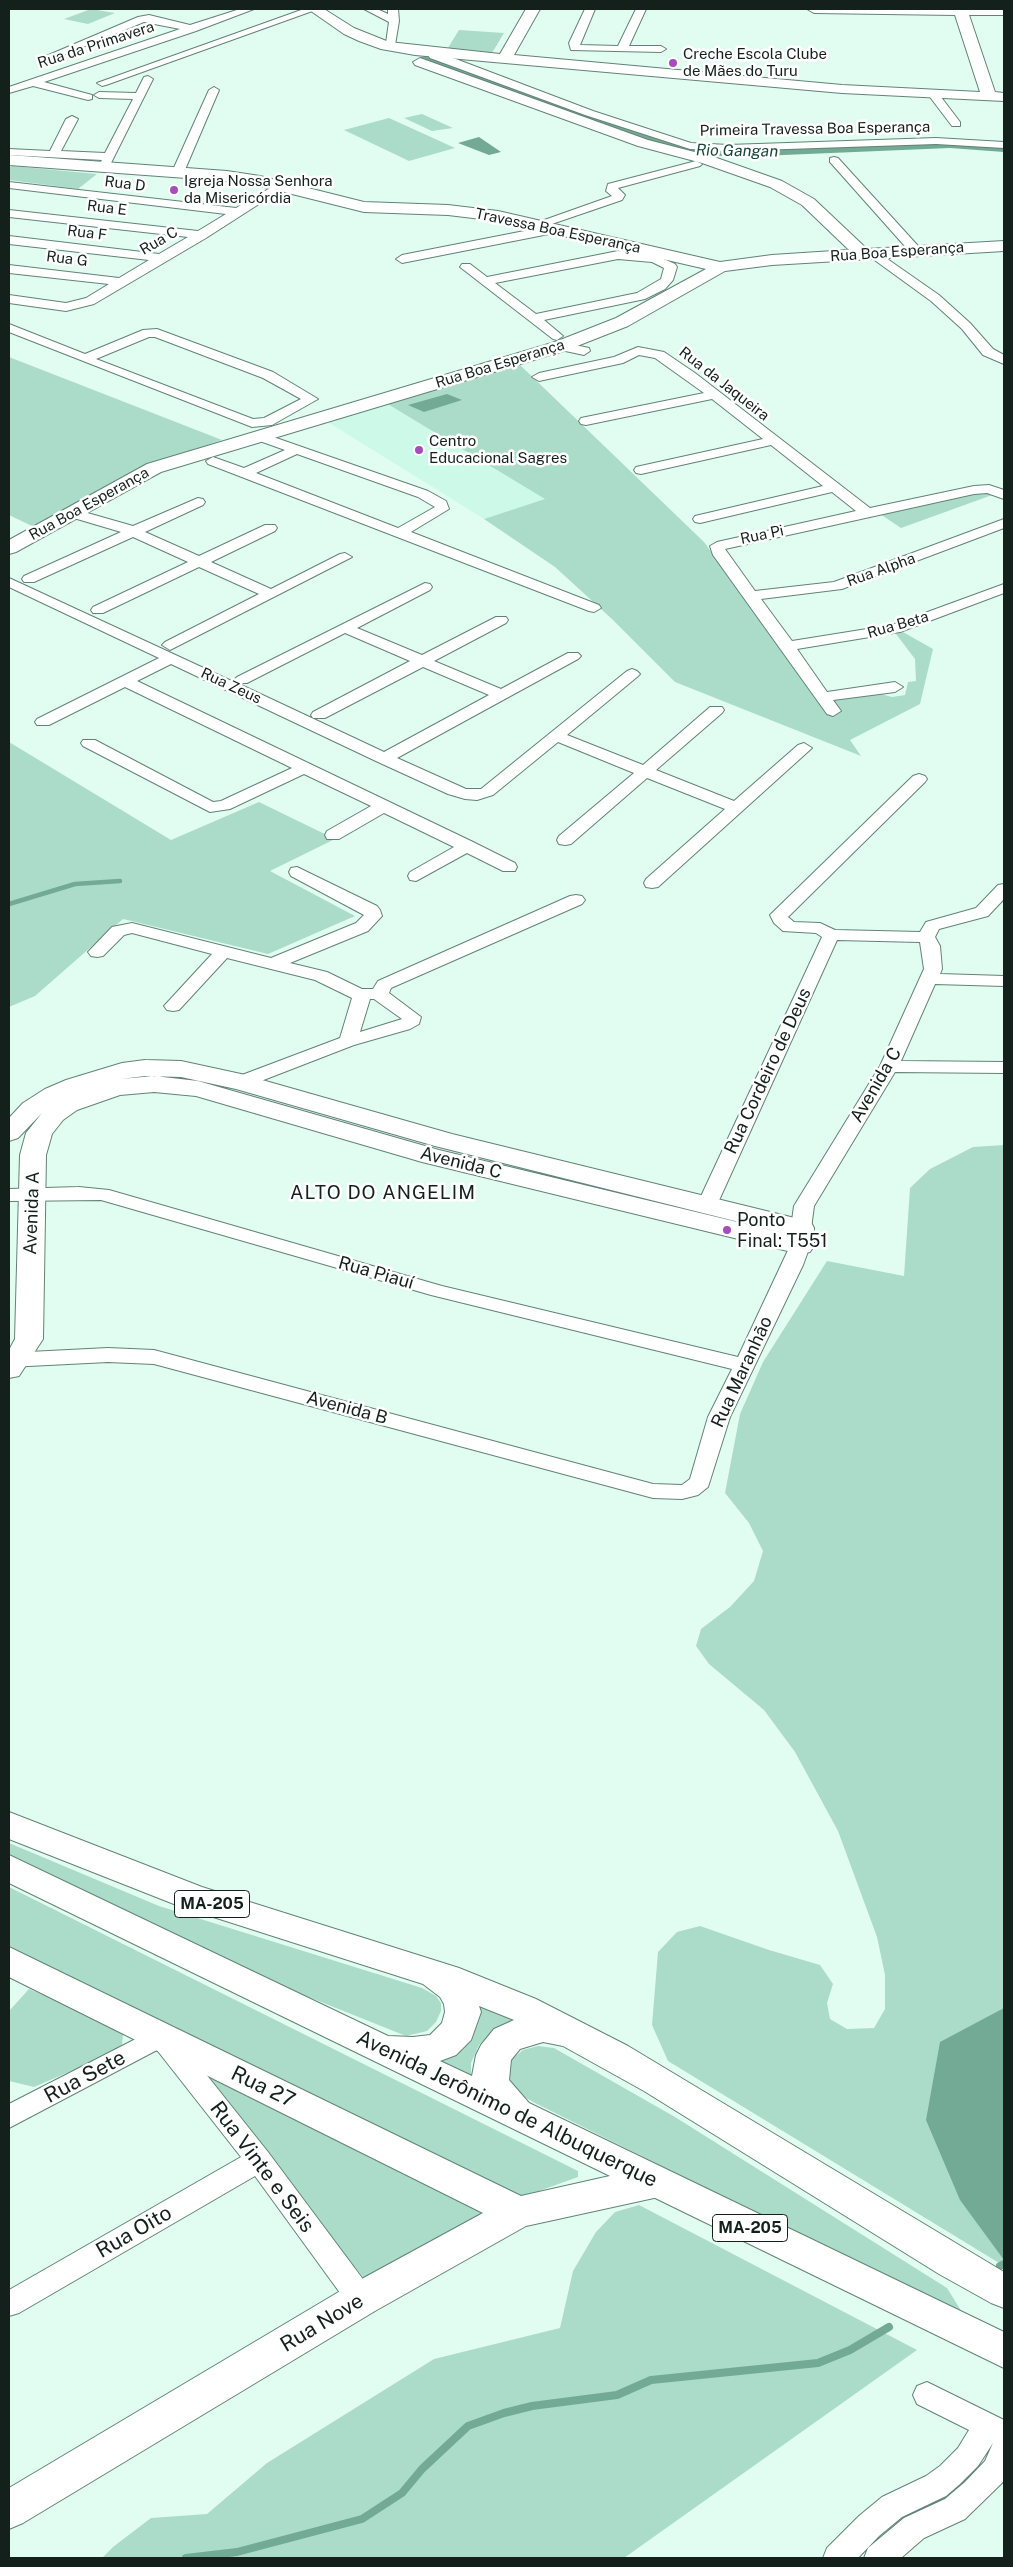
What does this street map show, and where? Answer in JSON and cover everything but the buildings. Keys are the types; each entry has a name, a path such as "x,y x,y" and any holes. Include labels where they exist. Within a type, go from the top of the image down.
{"main road":[{"path":"314,9 349,31 389,45 432,53 934,95 1004,97"},
{"path":"504,60 533,9"},
{"path":"814,9 1004,11"},
{"path":"960,10 989,97"},
{"path":"389,45 414,60 643,143 740,170 776,184 800,196 867,253"},
{"path":"414,60 418,56 432,53"},
{"name":"Travessa Boa Esperança","path":"9,160 63,158 106,162 178,172 227,176 281,186 364,207 464,211 558,228 713,265"},
{"name":"Rua Boa Esperança","path":"9,548 154,468 269,429 622,322 713,265 867,253 1004,246"},
{"name":"Avenida C","path":"9,1133 32,1108 54,1094 98,1077 145,1068 197,1071 241,1082 437,1148 706,1207 801,1237"},
{"name":"Avenida C","path":"105,1090 154,1084 198,1089 801,1237"},
{"name":"Avenida A","path":"12,1363 29,1340 20,1195 35,1143 45,1124 68,1106 105,1090"},
{"name":"MA-205","path":"9,1825 191,1897 420,1969 499,1997 615,2056 952,2262 1004,2291"},
{"name":"Avenida Jerônimo de Albuquerque","path":"9,1868 372,2042 527,2120 1004,2351"},
{"name":"Rua 27","path":"9,1961 518,2212"},
{"path":"372,2042 402,2051 422,2051 443,2045 458,2030 462,2012 458,1995 446,1981 420,1969"},
{"path":"527,2120 500,2098 491,2081 490,2073 494,2055 507,2039 534,2028 550,2029 615,2056"},
{"name":"Rua Nove","path":"9,2510 361,2299 518,2212 654,2182"}],"street":[{"name":"Rua da Primavera","path":"9,90 249,9"},
{"path":"102,83 314,9"},
{"path":"369,9 394,21"},
{"path":"389,45 394,21 392,9"},
{"path":"590,9 574,46 581,49 661,49"},
{"path":"622,49 641,9"},
{"path":"42,60 142,19 149,18 192,29"},
{"name":"Primeira Travessa Boa Esperança","path":"432,53 434,56 589,113 690,146 728,148 936,142 1004,145"},
{"path":"106,162 148,79"},
{"path":"32,82 94,96 139,96"},
{"path":"178,172 214,90"},
{"path":"934,95 956,124"},
{"path":"9,152 63,158 72,119"},
{"path":"740,170 732,165 732,162 742,157 943,149 1004,154"},
{"path":"834,160 915,250"},
{"path":"539,224 618,198 619,195 612,190 612,186 696,164"},
{"name":"Rua D","path":"9,185 238,212"},
{"name":"Rua C","path":"9,299 48,305 79,305 202,235 281,186"},
{"path":"15,198 27,188"},
{"name":"Rua E","path":"9,213 202,235"},
{"path":"402,259 558,228"},
{"name":"Rua F","path":"9,240 162,258"},
{"path":"867,253 936,298 966,326 988,352 1004,360"},
{"path":"485,282 618,255 655,258 670,267 668,280 661,286 641,296 534,318"},
{"path":"688,266 713,265"},
{"path":"466,267 534,318 559,341 584,351"},
{"name":"Rua G","path":"9,269 122,282"},
{"name":"Rua Boa Esperança","path":"9,328 85,359 269,429 307,403 310,397 268,375 158,332 147,333 85,359"},
{"name":"Rua da Jaqueira","path":"539,377 618,360 638,352 659,355 868,513"},
{"path":"586,421 714,395"},
{"path":"269,429 295,450 423,494 441,504 442,509 399,533"},
{"path":"641,470 772,441"},
{"path":"245,473 295,450"},
{"path":"213,461 594,608"},
{"path":"700,519 833,488"},
{"name":"Rua Pi","path":"832,711 788,646 718,552 718,546 979,489 1004,495"},
{"path":"29,579 198,502"},
{"path":"79,509 271,594"},
{"name":"Rua Alpha","path":"752,596 837,586 1004,523"},
{"path":"98,610 270,528"},
{"path":"43,722 125,681 170,652 271,594 345,557"},
{"name":"Rua Zeus","path":"9,582 170,652 384,759 454,791 477,795 487,792 632,674"},
{"path":"242,680 425,587"},
{"name":"Rua Beta","path":"788,646 895,629 1004,588"},
{"path":"319,715 501,620"},
{"path":"345,628 501,695"},
{"path":"384,759 572,656"},
{"path":"125,681 509,867"},
{"path":"822,696 895,687"},
{"path":"565,840 716,710"},
{"path":"557,736 736,808"},
{"path":"89,743 210,807 224,806 304,768"},
{"path":"652,883 804,748"},
{"path":"919,779 779,914 780,919 789,926 820,928 831,935 926,937 932,926 940,922 982,912 1004,889"},
{"path":"333,835 382,806"},
{"path":"416,876 467,846"},
{"path":"272,964 362,927 373,916 372,910 297,872"},
{"path":"348,1041 371,995 384,986 576,900"},
{"path":"96,952 118,931 132,928 321,976 371,995 410,1014 413,1020 404,1025 348,1041 241,1082"},
{"name":"Rua Cordeiro de Deus","path":"706,1207 831,935"},
{"name":"Avenida C","path":"801,1237 804,1206 889,1066 930,979 932,969 931,946 926,937"},
{"path":"174,1006 223,952"},
{"path":"930,979 1004,981"},
{"path":"889,1066 1004,1068"},
{"name":"Rua Piauí","path":"20,1195 102,1194 438,1291 742,1365"},
{"name":"Rua Maranhão","path":"682,1492 690,1490 700,1482 719,1417 742,1365 794,1265 801,1237"},
{"name":"Avenida B","path":"12,1363 108,1355 154,1357 653,1491 682,1492"},
{"name":"Rua Sete","path":"9,2117 161,2036"},
{"name":"Rua Vinte e Seis","path":"161,2036 259,2160 361,2299"},
{"name":"Rua Oito","path":"9,2304 259,2160"},
{"path":"838,2558 869,2526 892,2507 920,2495 950,2475 996,2429 927,2395"},
{"path":"879,2558 914,2528 955,2509 975,2492 995,2470 1004,2453"}],"shaded area":[{"path":"91,9 115,13 88,24 64,19"},
{"path":"459,30 504,33 492,53 446,51"},
{"path":"422,114 453,128 432,131 404,118"},
{"path":"389,118 455,148 409,161 344,130"},
{"path":"479,137 501,152 489,155 458,143"},
{"path":"12,166 97,174 78,189 9,180 9,168"},
{"path":"9,357 222,440 133,471 34,527 9,515"},
{"path":"519,364 704,542 820,701 877,693 892,697 905,695 908,682 916,681 915,659 896,634 903,632 933,649 920,704 850,740 861,756 675,682 613,620 555,567 484,519 545,499 386,403"},
{"path":"447,394 462,400 424,412 408,405"},
{"name":"Centro Educacional Sagres","path":"386,403 546,499 484,519 326,421"},
{"path":"983,491 995,494 901,528 880,514"},
{"path":"9,742 171,840 259,802 335,839 270,871 355,916 268,954 123,919 35,996 9,1007"},
{"path":"1004,1145 1004,2266 668,2061 652,2025 658,1952 677,1932 700,1926 820,1965 833,1984 827,2003 830,2019 847,2029 874,2028 885,2009 885,1975 877,1937 838,1831 795,1752 764,1710 709,1664 696,1646 701,1629 730,1607 754,1581 763,1551 749,1523 725,1493 740,1414 763,1362 827,1261 904,1276 910,1188 930,1169 973,1147"},
{"path":"9,1843 159,1906 422,1988 436,1996 441,2003 441,2011 436,2022 427,2031 406,2036 296,1992 9,1854"},
{"path":"9,1887 578,2171 578,2177 517,2199 507,2198 9,1946"},
{"path":"29,1989 112,2024 123,2034 122,2045 115,2052 34,2087 9,2081 9,2011"},
{"path":"475,2003 517,2020 494,2029 479,2045 471,2063 471,2083 430,2061"},
{"path":"1004,2008 1004,2260 960,2200 926,2120 940,2042"},
{"path":"538,2046 554,2048 675,2117 947,2288 965,2317 533,2102 513,2090 506,2081 506,2070 511,2060 523,2050"},
{"path":"211,2074 482,2208 486,2216 367,2282 206,2081"},
{"path":"639,2205 917,2350 624,2558 102,2558 113,2547 151,2518 207,2514 267,2463 434,2359 560,2328 573,2271 596,2232 615,2212"}],"waterway":[{"name":"Rio Gangan","path":"425,59 685,150 736,154 950,145 1004,149"},
{"path":"9,904 75,884 120,881"},
{"path":"1000,2266 1004,2264"},
{"path":"186,2558 237,2552 362,2519 402,2493 422,2469 468,2426 504,2413 532,2406 617,2395 651,2380 818,2363 850,2350 889,2327"}],"place":[{"name":"Creche Escola Clube de Mães do Turu","path":"673,63"},
{"name":"Igreja Nossa Senhora da Misericórdia","path":"174,190"},
{"name":"Centro Educacional Sagres","path":"419,450"},
{"name":"Ponto Final: T551","path":"727,1230"}],"district":[{"name":"ALTO DO ANGELIM","path":"383,1193"}]}
